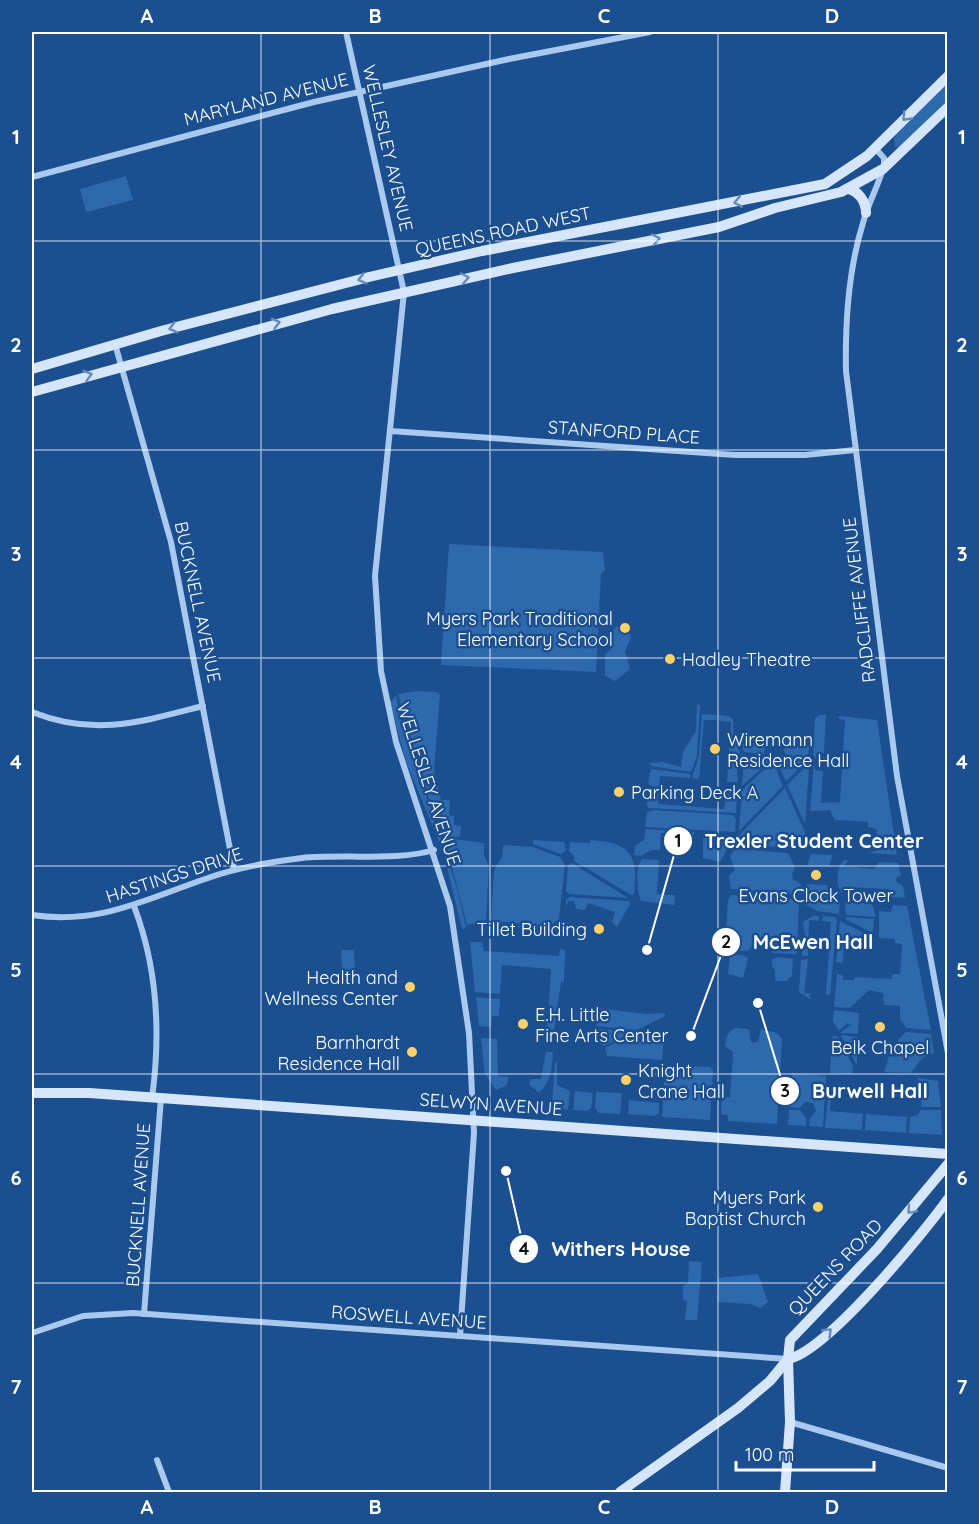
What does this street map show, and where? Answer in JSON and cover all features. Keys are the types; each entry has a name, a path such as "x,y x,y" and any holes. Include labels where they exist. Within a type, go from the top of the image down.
{"street":[{"name":"WELLESLEY AVENUE","path":"346,32 401,270 404,292 375,576 379,658 393,732 434,850 456,931 469,1033 474,1120 459,1336"},
{"name":"MARYLAND AVENUE","path":"32,177 182,135 360,92 650,32"},
{"name":"QUEENS ROAD WEST","path":"32,369 115,344 401,270 606,226 816,187 844,174 875,148 948,76"},
{"path":"32,392 121,365 404,292 719,227 775,208 848,189 884,169 948,107"},
{"path":"875,148 884,158 884,169"},
{"name":"RADCLIFFE AVENUE","path":"884,169 866,213 857,244 846,314 846,371 901,806 948,1053"},
{"path":"848,189 862,198 866,213"},
{"name":"BUCKNELL AVENUE","path":"115,344 173,548 234,870"},
{"name":"STANFORD PLACE","path":"390,431 746,455 805,455 855,450"},
{"path":"32,712 67,723 110,726 147,721 203,706"},
{"name":"HASTINGS DRIVE","path":"32,915 84,917 134,906 234,870 312,857 434,850"},
{"name":"BUCKNELL AVENUE","path":"134,906 149,958 157,1005 156,1098 144,1314"},
{"name":"SELWYN AVENUE","path":"32,1093 51,1091 948,1154"},
{"name":"QUEENS ROAD","path":"788,1359 789,1343 795,1333 877,1249 948,1164"},
{"path":"620,1492 738,1408 770,1382 788,1359 805,1353 836,1325 913,1243 947,1200"},
{"name":"ROSWELL AVENUE","path":"32,1333 83,1316 104,1313 144,1314 788,1359"},
{"path":"786,1492 790,1422 788,1359"},
{"path":"790,1422 948,1468"},
{"path":"157,1460 169,1492"}],"shaded area":[{"path":"947,82 947,100 904,144 898,148 895,147 894,138 897,133"},
{"path":"126,176 133,200 86,212 80,189"},
{"path":"449,544 603,552 605,570 601,574 596,672 441,665"},
{"path":"619,625 629,630 631,638 625,651 630,669 615,681 605,676 605,655 613,647 608,634"},
{"path":"417,691 437,692 440,695 434,769 441,800 450,800 449,815 454,816 454,825 461,826 460,836 446,841 417,768 398,694"},
{"path":"396,696 412,755 451,869 466,928 462,929 443,851 406,762 390,702"},
{"path":"697,704 700,706 697,756 691,772 651,766 650,763 662,762 681,767 683,752 696,731"},
{"path":"702,714 717,715 716,720 704,720 699,779 692,778 699,756"},
{"path":"719,715 729,716 733,720 734,740 740,752 738,782 727,782 731,722 719,721"},
{"path":"819,715 826,715 824,753 816,753 816,759 813,755 815,718"},
{"path":"839,716 877,720 897,855 868,853 876,851 877,829 868,827 868,822 835,820 830,810 810,811 814,763 815,770 823,771 821,803 840,802 845,720 839,719"},
{"path":"810,738 808,757 788,756 784,752 785,744 809,746"},
{"path":"741,742 765,743 764,754 744,752"},
{"path":"746,757 771,760 742,786 744,759"},
{"path":"776,759 803,761 805,762 786,782"},
{"path":"773,761 783,786 739,831 742,790"},
{"path":"808,764 809,767 805,824 787,785"},
{"path":"651,769 690,774 690,778 660,776 659,787 651,786 648,784"},
{"path":"785,788 805,832 803,849 739,844 739,835"},
{"path":"651,789 659,789 658,804 724,809 726,794 737,795 736,813 649,808 647,805 648,792"},
{"path":"655,810 733,815 736,819 735,832 645,827 647,812"},
{"path":"646,829 694,832 694,835 661,833 660,850 651,850 641,856 634,855 635,846 644,840"},
{"path":"703,833 734,837 720,862 703,858"},
{"path":"454,839 484,843 484,855 489,866 486,921 467,925 446,844"},
{"path":"533,840 564,842 566,851 561,854 533,844"},
{"path":"591,840 615,844 629,853 635,869 634,894 631,895 574,861 574,856 569,851 570,842 590,843"},
{"path":"503,845 533,847 560,857 565,865 559,919 550,926 491,921 494,870 502,857"},
{"path":"737,849 788,853 795,867 792,873 793,879 801,884 800,892 793,894 731,889 729,876 735,870 731,854"},
{"path":"811,854 833,855 829,866 807,865"},
{"path":"642,859 659,860 657,894 675,895 674,905 641,901 637,879"},
{"path":"845,860 848,861 844,866 874,869 879,862 898,863 901,876 897,877 896,881 903,886 905,898 888,897 889,889 848,887 842,893 838,885 838,876"},
{"path":"572,863 628,898 569,894 566,891 568,865"},
{"path":"806,884 827,885 830,897 809,895 805,892"},
{"path":"731,895 799,900 797,954 773,953 767,946 760,943 748,951 725,950 728,900"},
{"path":"569,897 629,901 630,904 617,927 612,922 615,912 588,903 585,910 576,909 574,901 568,901 566,908 566,900"},
{"path":"804,899 840,902 839,914 817,911 806,905"},
{"path":"845,902 872,904 876,917 846,915"},
{"path":"893,905 907,906 931,1030 906,1028 900,1019 900,1006 884,1005 883,993 869,990 850,1008 834,1007 837,974 843,975 843,980 854,980 855,977 891,979 893,974 900,974 902,944 895,943 895,939 879,938 879,911 891,912"},
{"path":"813,916 819,916 819,921 809,920 808,956 802,956 802,939 805,936 803,922"},
{"path":"823,916 834,917 837,920 830,995 826,994 831,922 822,921"},
{"path":"846,917 874,919 873,933 845,919"},
{"path":"561,920 565,923 562,938 560,931 503,926 501,933 490,928 490,924 551,928"},
{"path":"840,921 872,937 872,939 849,936 844,942 843,963 836,962"},
{"path":"470,942 482,942 484,951 559,956 560,949 565,950 564,982 561,982 554,1031 547,1031 551,969 502,965 500,994 475,992"},
{"path":"341,950 354,950 355,974 342,974"},
{"path":"730,955 742,955 748,958 743,978 728,974"},
{"path":"778,957 793,959 792,975 787,981 775,981 772,959"},
{"path":"808,959 804,993 813,994 809,995 812,1000 799,992 801,960"},
{"path":"476,997 500,999 499,1016 492,1016 491,1027 479,1026"},
{"path":"597,1008 646,1014 665,1013 665,1016 637,1030 596,1026"},
{"path":"834,1010 859,1013 858,1034 840,1033 851,1025 847,1023 839,1031 833,1021"},
{"path":"736,1028 749,1029 751,1042 758,1042 761,1029 777,1033 782,1039 777,1124 728,1121 728,1115 721,1114 722,1095 730,1098 733,1052 725,1046 726,1040 729,1033"},
{"path":"597,1029 633,1032 604,1046 596,1042"},
{"path":"637,1032 664,1035 662,1060 607,1056 605,1048"},
{"path":"906,1032 931,1034 934,1053 922,1058 911,1073 884,1072 889,1056 897,1057 898,1040"},
{"path":"841,1035 857,1037 856,1064"},
{"path":"832,1036 837,1036 853,1066 852,1074 830,1073"},
{"path":"481,1038 497,1039 498,1076 508,1077 507,1085 496,1090 485,1074"},
{"path":"546,1052 553,1052 551,1069 546,1084 539,1093 529,1084 531,1079 541,1079"},
{"path":"555,1062 557,1062 557,1085 570,1091 568,1110 557,1109 552,1105"},
{"path":"674,1065 710,1067 713,1070 710,1120 662,1117 664,1082"},
{"path":"792,1073 826,1076 826,1083 822,1087 825,1093 823,1127 809,1126 810,1118 816,1111 813,1103 805,1102 800,1108 789,1107"},
{"path":"918,1078 938,1081 941,1107 921,1107 922,1087 918,1087"},
{"path":"575,1091 593,1093 591,1108 587,1111 573,1110"},
{"path":"596,1092 622,1093 620,1114 599,1113 595,1108"},
{"path":"828,1097 831,1098 830,1111 863,1114 862,1130 825,1128"},
{"path":"629,1100 659,1103 659,1113 655,1116 628,1114"},
{"path":"789,1110 800,1110 806,1118 806,1126 788,1125"},
{"path":"920,1110 941,1110 942,1135 909,1133 910,1117 918,1115"},
{"path":"866,1114 907,1117 906,1133 865,1130"},
{"path":"689,1261 702,1262 697,1320 685,1320 687,1301 683,1300 683,1285 688,1284"},
{"path":"758,1274 768,1302 760,1308 750,1304 717,1302 718,1278"}],"place":[{"name":"Myers Park Traditional Elementary School","path":"625,628"},
{"name":"Hadley Theatre","path":"670,659"},
{"name":"Wiremann Residence Hall","path":"715,749"},
{"name":"Parking Deck A","path":"619,792"},
{"name":"Evans Clock Tower","path":"816,875"},
{"name":"Tillet Building","path":"599,929"},
{"name":"Trexler Student Center","path":"647,950"},
{"name":"Health and Wellness Center","path":"410,987"},
{"name":"Burwell Hall","path":"758,1003"},
{"name":"E.H. Little Fine Arts Center","path":"523,1024"},
{"name":"Belk Chapel","path":"880,1027"},
{"name":"McEwen Hall","path":"691,1036"},
{"name":"Barnhardt Residence Hall","path":"412,1052"},
{"name":"Knight Crane Hall","path":"626,1080"},
{"name":"Withers House","path":"506,1171"},
{"name":"Myers Park Baptist Church","path":"818,1207"}]}
